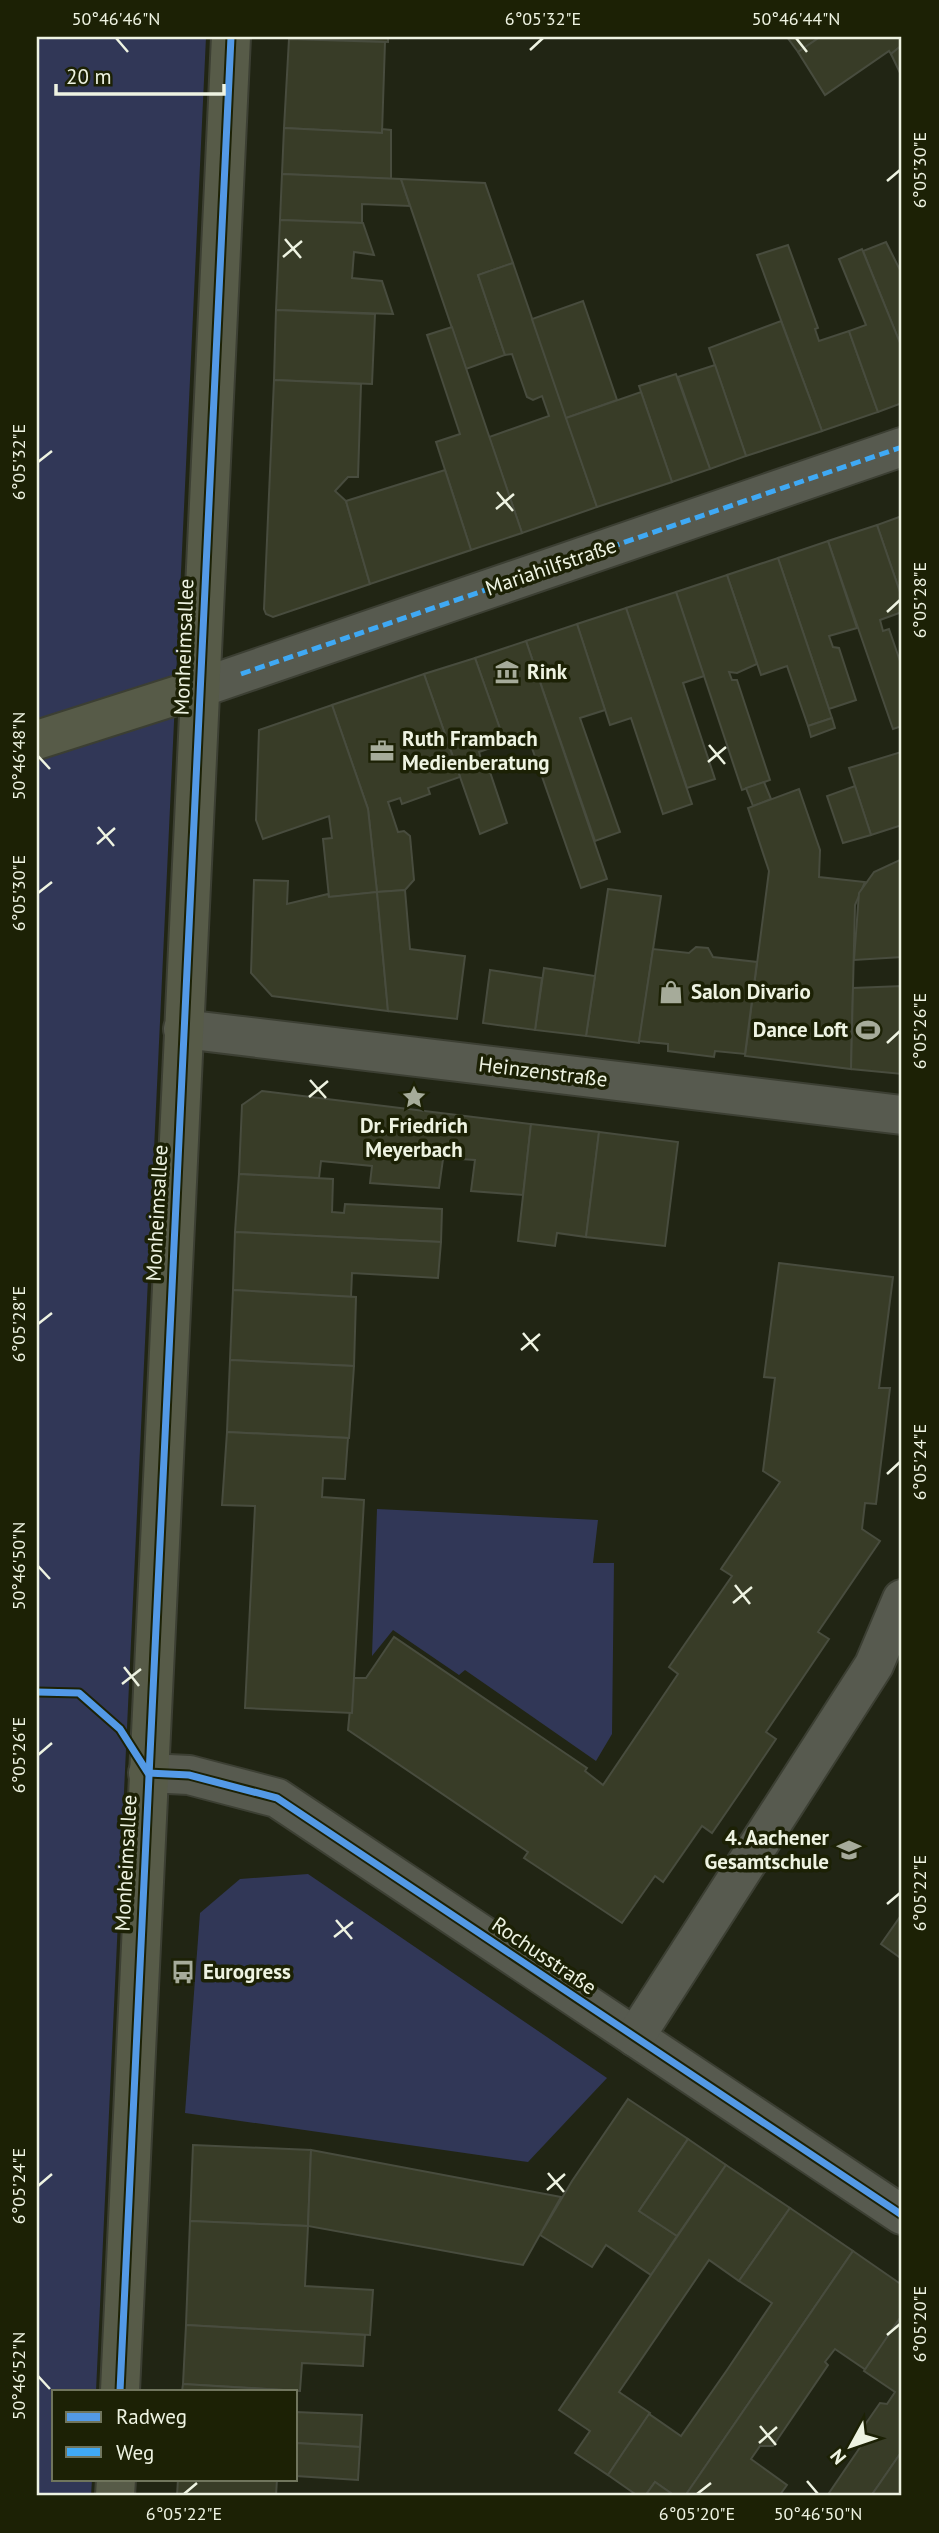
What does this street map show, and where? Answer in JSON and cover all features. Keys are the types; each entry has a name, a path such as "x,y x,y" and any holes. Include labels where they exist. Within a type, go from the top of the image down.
{"main road":[{"name":"Monheimsallee","path":"120,2390 231,37"},
{"path":"37,740 200,688"}],"street":[{"name":"Mariahilfstraße","path":"200,688 902,447"},
{"name":"Heinzenstraße","path":"183,1029 902,1115"},
{"path":"635,2036 874,1665 902,1599"},
{"name":"Rochusstraße","path":"148,1773 189,1775 277,1798 902,2214"}],"shaded area":[{"path":"37,37 206,37 96,2390 52,2390 52,2480 92,2480 91,2496 37,2496"},
{"path":"377,1509 598,1520 593,1563 614,1563 612,1734 596,1761 465,1670 459,1675 393,1630 372,1656"},
{"path":"308,1874 607,2078 528,2162 185,2113 200,1913 240,1879"}],"building":[{"path":"388,37 388,42 289,39"},
{"path":"787,37 820,37 798,52"},
{"path":"820,37 902,37 902,45 825,95 798,52"},
{"path":"289,39 385,42 382,133 284,128"},
{"path":"902,45 902,77 891,54"},
{"path":"284,128 382,133 382,129 391,130 391,179 282,174"},
{"path":"282,174 401,179 410,206 362,204 362,223 280,220"},
{"path":"401,179 485,183 513,263 478,275 505,355 466,369"},
{"path":"280,220 363,223 374,255 354,252 352,278 382,281 393,314 276,310"},
{"path":"886,242 902,274 902,348 863,251"},
{"path":"788,245 818,328 815,329 819,341 849,331 878,412 822,431 757,255"},
{"path":"862,249 902,348 902,403 878,412 849,331 866,325 839,259"},
{"path":"513,263 597,507 522,533 489,437 549,416 542,396 533,400 527,397 512,354 505,355 478,275"},
{"path":"583,301 617,400 566,418 532,319"},
{"path":"276,310 375,314 372,384 274,380"},
{"path":"781,321 822,431 746,456 709,348"},
{"path":"452,327 522,533 471,550 436,442 460,434 427,335"},
{"path":"715,365 746,456 710,469 678,377"},
{"path":"676,374 710,469 672,482 639,386"},
{"path":"274,380 361,384 358,477 348,477 335,491 346,501 370,584 273,617 266,614 264,609"},
{"path":"641,392 672,482 597,507 566,418"},
{"path":"445,470 471,550 370,584 346,501"},
{"path":"902,516 902,598 877,525"},
{"path":"877,525 902,598 902,612 880,620 883,631 889,629 902,667 902,726 893,729 828,541"},
{"path":"828,541 857,628 829,636 833,647 839,648 856,700 829,709 778,558"},
{"path":"778,558 832,718 808,726 787,666 761,675 727,575"},
{"path":"727,575 757,664 737,673 729,672 732,680 737,680 770,780 742,790 676,592"},
{"path":"676,592 704,676 683,683 715,779 687,788 626,608"},
{"path":"626,608 692,804 663,814 631,718 610,725 577,624"},
{"path":"577,624 605,710 580,718 620,832 595,841 526,641"},
{"path":"526,641 607,879 581,888 532,748 537,746 533,734 505,743 475,658"},
{"path":"475,658 505,743 479,752 483,765 487,763 507,823 480,834 424,674"},
{"path":"424,674 460,777 428,788 430,794 402,804 400,798 388,802 398,832 404,831 410,836 414,880 405,890 377,892 368,809 332,705"},
{"path":"332,705 368,809 377,892 329,897 323,839 332,838 329,816 263,839 256,820 259,730"},
{"path":"832,718 835,728 811,737 808,726"},
{"path":"901,752 902,825 871,835 849,768"},
{"path":"764,782 771,799 753,806 746,788"},
{"path":"855,786 871,835 843,843 827,796"},
{"path":"799,789 820,850 819,877 865,882 855,905 851,1069 745,1056 769,871 748,808"},
{"path":"902,859 902,957 854,960 859,893 874,872"},
{"path":"254,880 288,881 287,904 328,894 329,897 377,892 388,1011 272,996 251,973"},
{"path":"608,889 661,896 639,1043 586,1036"},
{"path":"405,890 410,949 465,956 457,1019 388,1011 377,892"},
{"path":"696,947 708,948 713,957 757,962 745,1054 715,1051 714,1057 668,1051 668,1044 639,1041 653,949 689,953"},
{"path":"544,968 595,976 586,1036 535,1030"},
{"path":"490,970 542,978 535,1030 483,1023"},
{"path":"902,986 902,1074 851,1069 853,988"},
{"path":"262,1091 531,1124 523,1195 471,1191 475,1160 443,1159 439,1188 370,1183 372,1166 321,1161 319,1178 239,1174 242,1105"},
{"path":"531,1124 599,1132 586,1237 557,1233 555,1246 518,1241"},
{"path":"599,1132 678,1142 665,1246 586,1237"},
{"path":"239,1174 333,1179 332,1212 344,1213 345,1204 442,1209 441,1242 235,1232"},
{"path":"235,1232 441,1242 438,1278 352,1273 351,1297 233,1290"},
{"path":"779,1263 893,1277 879,1388 890,1388 876,1504 865,1503 862,1529 880,1541 818,1632 829,1639 766,1732 776,1739 745,1785 712,1833 702,1826 663,1882 655,1876 622,1923 524,1858 528,1852 348,1730 353,1678 366,1678 394,1637 587,1768 585,1771 603,1785 678,1674 669,1667 732,1576 721,1569 780,1482 763,1471 775,1378 764,1377"},
{"path":"233,1290 356,1297 354,1366 230,1360"},
{"path":"230,1360 354,1366 349,1438 227,1432"},
{"path":"227,1432 348,1438 345,1479 323,1478 322,1497 364,1500 352,1713 245,1708 255,1506 222,1505"},
{"path":"902,1914 902,1959 881,1944"},
{"path":"628,2099 688,2139 639,2211 677,2236 651,2275 606,2245 592,2267 540,2235 572,2181"},
{"path":"688,2139 726,2165 677,2236 639,2211"},
{"path":"193,2145 311,2150 308,2226 190,2221"},
{"path":"311,2150 561,2197 523,2265 308,2226"},
{"path":"726,2165 790,2208 739,2281 709,2260 619,2392 650,2413 608,2475 575,2453 590,2431 559,2410"},
{"path":"790,2208 853,2251 685,2496 675,2496 655,2482 645,2496 638,2496 608,2475 649,2414 681,2436 727,2370 772,2303 739,2281"},
{"path":"190,2221 308,2226 305,2286 373,2290 370,2335 186,2325"},
{"path":"853,2251 902,2285 902,2315 866,2370 835,2349 825,2362 828,2365 773,2446 760,2446 751,2459 787,2485 779,2496 685,2496"},
{"path":"902,2315 902,2451 871,2496 827,2496 865,2440 860,2432 880,2403 887,2404 895,2392 864,2371"},
{"path":"186,2325 365,2335 363,2366 302,2363 300,2391 183,2384"},
{"path":"183,2384 283,2390 182,2390"},
{"path":"298,2412 362,2415 360,2447 298,2443"},
{"path":"298,2443 360,2447 358,2480 298,2476"},
{"path":"902,2451 902,2496 871,2496"},
{"path":"178,2480 277,2480 276,2496 177,2496"},
{"path":"655,2482 675,2496 645,2496"}],"marked path":[{"path":"241,674 902,447"}],"cycle path":[{"path":"120,2390 231,37"},
{"path":"37,1692 79,1693 120,1729 148,1773 189,1775 277,1798 902,2215"}],"place":[{"name":"Rink","path":"507,672"},
{"name":"Ruth Frambach Medienberatung","path":"382,751"},
{"name":"Salon Divario","path":"671,992"},
{"name":"Dance Loft","path":"868,1030"},
{"name":"Dr. Friedrich Meyerbach","path":"414,1097"},
{"name":"4. Aachener Gesamtschule","path":"849,1850"},
{"name":"Eurogress","path":"183,1972"}]}
